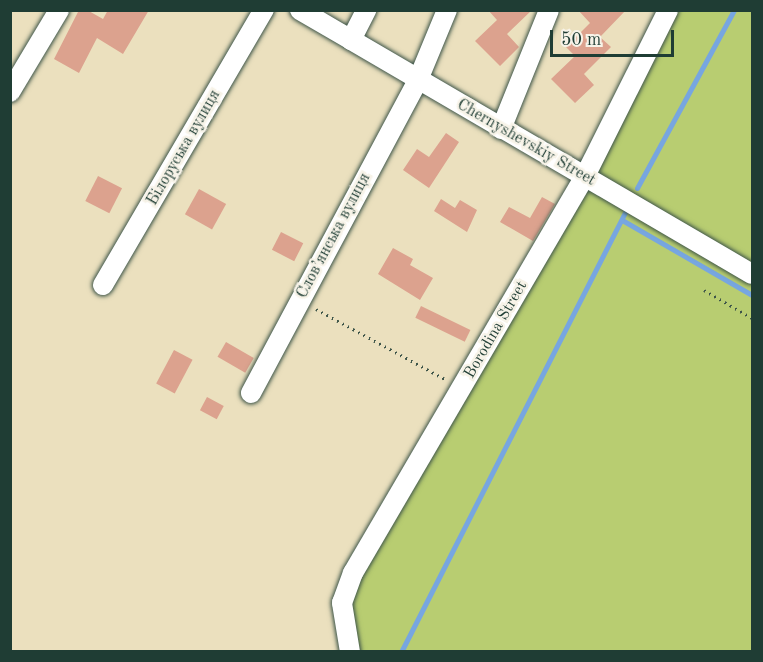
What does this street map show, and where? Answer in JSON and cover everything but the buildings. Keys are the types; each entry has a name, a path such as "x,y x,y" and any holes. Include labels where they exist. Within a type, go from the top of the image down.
{"street":[{"path":"10,92 59,10"},
{"name":"Білоруська вулиця","path":"103,285 264,10"},
{"name":"Chernyshevskiy Street","path":"300,10 584,178 753,274"},
{"path":"351,40 366,10"},
{"name":"Слов’янська вулиця","path":"251,393 418,80 447,10"},
{"path":"501,129 549,10"},
{"name":"Borodina Street","path":"350,651 342,603 353,573 584,178 668,10"}],"path":[{"path":"704,290 753,318"},
{"path":"300,301 462,387"}],"green space":[{"path":"669,11 752,11 752,651 350,651 342,603"}],"waterway":[{"path":"637,188 734,10"},
{"path":"401,652 626,210"},
{"path":"622,220 752,295"}]}
